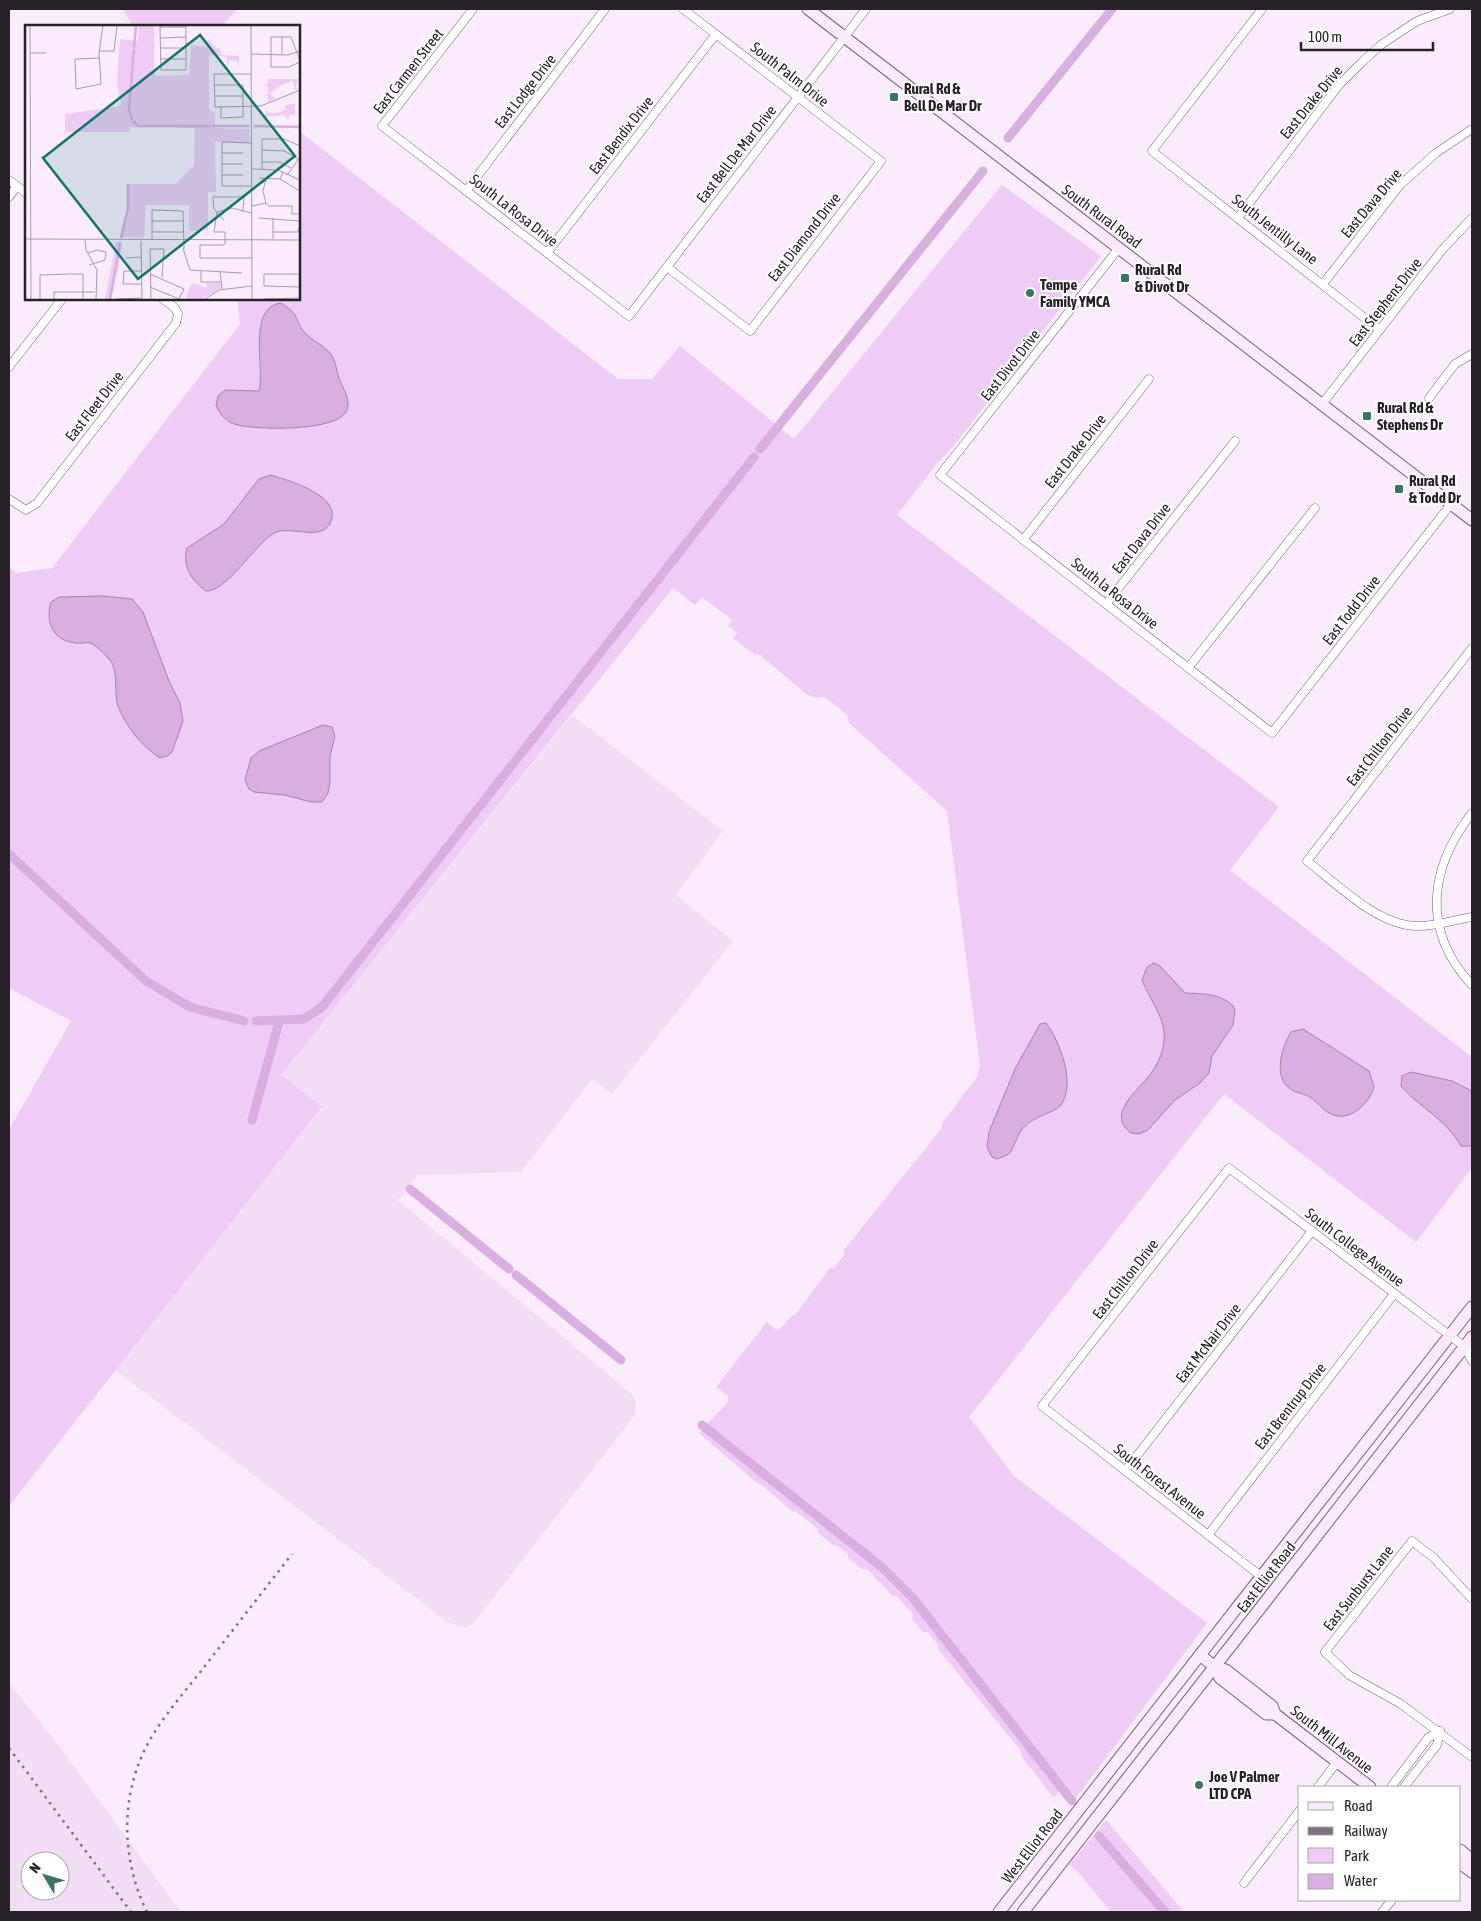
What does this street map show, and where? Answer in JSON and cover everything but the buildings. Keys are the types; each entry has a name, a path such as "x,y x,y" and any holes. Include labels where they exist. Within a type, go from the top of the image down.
{"main road":[{"name":"South Rural Road","path":"808,9 1472,520"},
{"name":"East Elliot Road","path":"1088,1799 1472,1307"},
{"name":"East Elliot Road","path":"1023,1912 1468,1348 1472,1338"},
{"name":"South Mill Avenue","path":"1200,1655 1215,1667 1222,1680 1266,1714 1275,1714 1369,1786"},
{"name":"West Elliot Road","path":"999,1912 1088,1799"},
{"path":"1461,1851 1472,1860"},
{"path":"1461,1864 1472,1872"}],"street":[{"name":"East Carmen Street","path":"382,126 473,9"},
{"name":"East Lodge Drive","path":"466,190 605,9"},
{"name":"South Palm Drive","path":"683,9 881,161"},
{"name":"East Bell De Mar Drive","path":"629,316 866,9"},
{"name":"South Jentilly Lane","path":"1262,9 1152,151 1380,330"},
{"name":"East Drake Drive","path":"1238,218 1339,85 1361,63 1382,44 1417,21 1450,9"},
{"name":"East Bendix Drive","path":"547,253 716,34"},
{"name":"South La Rosa Drive","path":"382,126 629,316"},
{"name":"East Dava Drive","path":"1323,284 1400,185 1436,153 1472,129"},
{"name":"East Diamond Drive","path":"667,267 750,331 881,161"},
{"path":"9,180 25,192"},
{"path":"9,197 17,186"},
{"name":"East Stephens Drive","path":"1322,404 1442,250 1472,218"},
{"name":"East Divot Drive","path":"940,475 1119,248"},
{"path":"9,367 61,300"},
{"name":"East Fleet Drive","path":"9,499 26,510 37,502 49,487 176,323 178,314 175,308 164,300"},
{"path":"1428,398 1455,364 1472,354"},
{"name":"East Drake Drive","path":"1023,540 1149,378"},
{"name":"East Dava Drive","path":"1106,604 1235,441"},
{"name":"South la Rosa Drive","path":"940,475 1272,733"},
{"name":"East Todd Drive","path":"1272,733 1451,504"},
{"path":"1188,668 1314,508"},
{"name":"East Chilton Drive","path":"1439,923 1417,926 1399,924 1381,918 1307,861 1472,648"},
{"path":"1472,813 1455,836 1444,858 1437,887 1439,923 1448,953 1472,985"},
{"path":"1439,923 1472,917"},
{"name":"East Chilton Drive","path":"1042,1406 1229,1168"},
{"name":"South College Avenue","path":"1229,1168 1468,1348 1472,1361"},
{"name":"East McNair Drive","path":"1125,1471 1312,1231"},
{"name":"East Brentrup Drive","path":"1208,1535 1394,1294"},
{"name":"South Forest Avenue","path":"1042,1406 1262,1577"},
{"name":"East Sunburst Lane","path":"1440,1731 1401,1704 1349,1675 1325,1652 1412,1541 1434,1558 1472,1599"},
{"path":"1440,1731 1472,1757"},
{"path":"1392,1786 1428,1738 1440,1731"},
{"path":"1405,1786 1437,1745 1440,1731"},
{"path":"1412,1758 1421,1765"},
{"path":"1319,1786 1337,1762"},
{"path":"1244,1883 1298,1813"},
{"path":"1382,1912 1391,1901"}],"shaded area":[{"path":"572,715 723,831 676,895 733,941 612,1094 592,1079 521,1172 417,1175 398,1200 633,1395 636,1406 635,1415 473,1624 465,1627 449,1623 115,1370 322,1108 281,1075"},
{"path":"9,1683 53,1738 181,1912 9,1912"}],"green space":[{"path":"122,9 238,9 223,25 132,25"},
{"path":"300,132 618,379 652,379 680,346 794,439 1002,185 1101,256 957,442 936,465 897,515 1279,807 1230,870 1472,1057 1472,1168 1416,1242 1224,1094 969,1417 1014,1476 1207,1623 1075,1799 1064,1786 1054,1798 1021,1756 1021,1751 938,1649 938,1645 928,1632 923,1632 912,1619 913,1614 896,1596 893,1596 867,1569 862,1569 848,1558 848,1554 818,1533 818,1529 795,1511 793,1512 761,1484 758,1484 699,1433 728,1402 728,1396 716,1387 767,1322 776,1330 782,1327 790,1317 796,1314 830,1268 835,1267 844,1255 844,1250 942,1128 942,1123 977,1077 980,1066 947,811 849,723 847,715 825,697 816,698 806,694 759,654 755,655 733,638 737,633 728,625 732,620 702,597 695,605 673,588 281,1075 322,1107 9,1506 9,1130 71,1021 9,988 9,567 16,573 52,568 240,324 237,300 300,300"},
{"path":"1106,1820 1184,1912 1111,1912 1078,1872 1069,1865"}],"water":[{"path":"280,303 291,310 302,330 332,356 347,397 347,410 341,417 314,426 262,428 234,424 224,418 216,405 218,396 225,390 259,391 260,327 264,316 270,308"},
{"path":"271,475 299,484 319,495 327,502 331,509 332,518 328,526 323,530 315,532 281,531 274,533 223,584 206,591 189,572 186,561 187,548 224,524 259,479"},
{"path":"103,596 132,599 143,612 169,681 180,703 183,721 172,752 167,756 160,758 153,753 140,741 125,721 118,706 114,668 106,656 91,643 78,643 62,639 56,634 50,623 49,609 51,602 59,597"},
{"path":"323,725 332,727 335,736 330,756 328,793 322,802 311,802 284,795 254,792 249,789 245,780 251,758 259,751"},
{"path":"1154,963 1160,966 1185,993 1217,996 1228,1002 1235,1010 1233,1025 1212,1056 1209,1073 1200,1083 1175,1100 1148,1130 1139,1134 1131,1133 1124,1126 1121,1118 1127,1102 1154,1070 1163,1050 1163,1025 1142,980 1147,967"},
{"path":"1046,1023 1056,1041 1065,1064 1067,1087 1065,1097 1060,1106 1028,1123 1020,1133 1009,1154 997,1159 992,1157 987,1147 989,1132 1015,1069 1040,1024"},
{"path":"1303,1029 1369,1071 1374,1087 1368,1100 1351,1114 1338,1116 1331,1114 1310,1097 1291,1090 1284,1082 1280,1069 1282,1053 1291,1032"},
{"path":"1411,1072 1452,1081 1472,1091 1472,1146 1461,1146 1441,1121 1401,1086 1402,1076"}],"waterway":[{"path":"1008,138 1112,9"},
{"path":"760,449 983,171"},
{"path":"256,1021 304,1019 322,1007 754,457"},
{"path":"9,854 146,981 190,1007 244,1021"},
{"path":"252,1120 279,1022"},
{"path":"410,1189 509,1269"},
{"path":"516,1275 621,1360"},
{"path":"702,1425 883,1568 912,1597 1072,1801"},
{"path":"1099,1836 1165,1912"}],"railway":[{"path":"147,1912 138,1891 132,1869 128,1847 127,1824 129,1802 141,1758 157,1728 171,1709 292,1554"},
{"path":"9,1748 131,1912"}],"place":[{"name":"Rural Rd & Bell De Mar Dr","path":"894,97"},
{"name":"Rural Rd & Divot Dr","path":"1125,278"},
{"name":"Tempe Family YMCA","path":"1030,293"},
{"name":"Rural Rd & Stephens Dr","path":"1367,416"},
{"name":"Rural Rd & Todd Dr","path":"1399,489"},
{"name":"Joe V Palmer LTD CPA","path":"1199,1785"}]}
